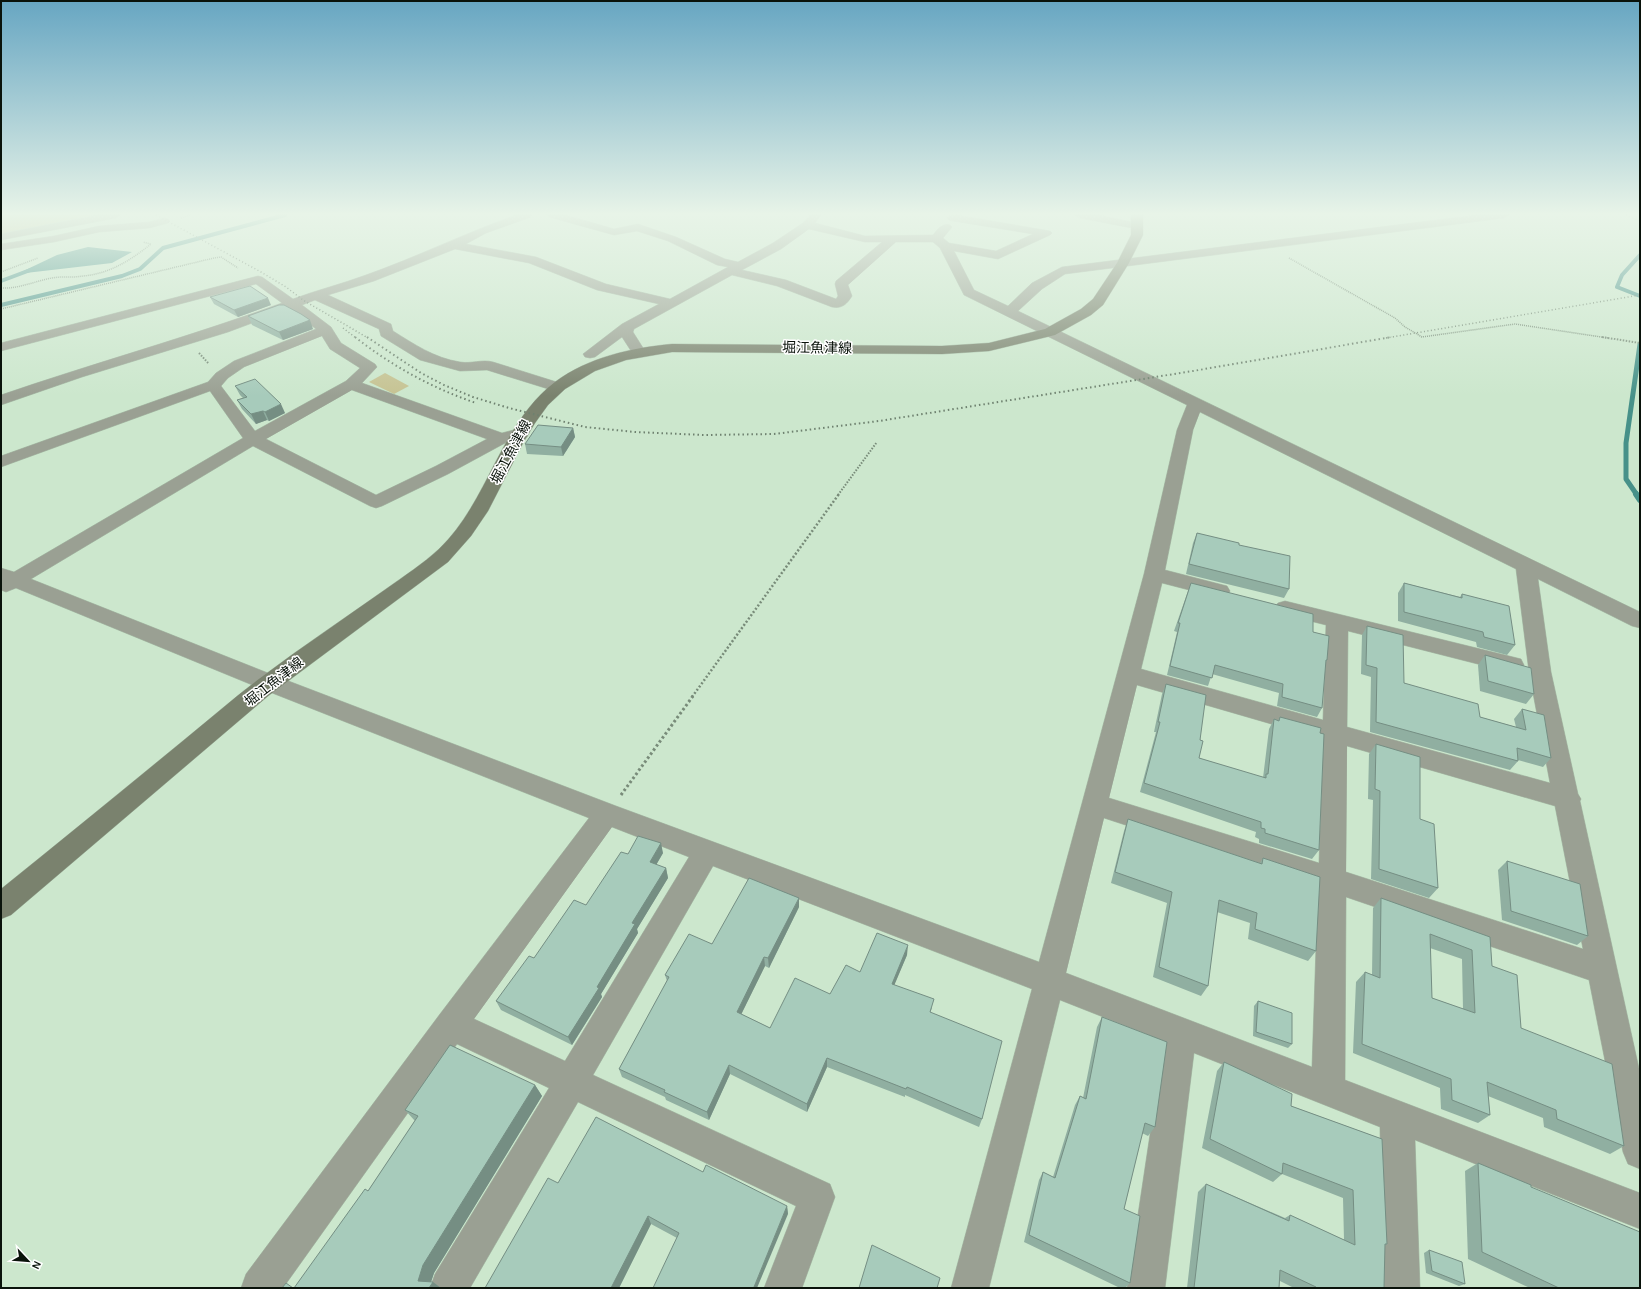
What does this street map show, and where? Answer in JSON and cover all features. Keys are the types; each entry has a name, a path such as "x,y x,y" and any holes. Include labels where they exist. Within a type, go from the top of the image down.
{"main road":[{"name":"堀江魚津線","path":"1,906 270,683 412,580 448,552 469,528 487,498 511,435 558,387 581,372 638,351 689,346 942,350 989,347 1050,332 1086,312 1098,302 1115,275"}],"street":[{"path":"1,400 77,374 223,329 316,295 377,275"},
{"path":"571,275 602,287 671,303"},
{"path":"590,354 627,327 724,275"},
{"path":"756,275 837,304 842,301 845,296 841,284 851,275"},
{"path":"959,275 969,292 1640,621"},
{"path":"1010,311 1037,286 1055,275"},
{"path":"2,345 258,280 326,330 335,346 370,367 351,384 5,581"},
{"path":"316,295 386,326 386,333 425,357 460,367 488,365 558,387"},
{"path":"627,327 626,332 638,351"},
{"path":"1,462 217,380 239,364 326,330"},
{"path":"217,380 253,439 376,502 511,435"},
{"path":"351,384 511,435"},
{"path":"970,1288 1154,574 1185,430 1196,403"},
{"path":"1526,566 1540,672 1568,799 1640,1152"},
{"path":"1154,574 1238,596"},
{"path":"5,581 607,814 1049,981 1640,1212"},
{"path":"1268,604 1540,672"},
{"path":"1328,1089 1336,621"},
{"path":"1128,674 1568,799"},
{"path":"1095,804 1332,880 1602,970"},
{"path":"260,1288 451,1025 607,814"},
{"path":"449,1288 707,852"},
{"path":"451,1025 817,1197 783,1288"},
{"path":"1146,1288 1181,1032"},
{"path":"1397,1117 1401,1288"}],"path":[{"path":"1,291 54,277 88,275"},
{"path":"1,309 142,275"},
{"path":"250,275 258,280"},
{"path":"1319,275 1395,318 1405,327 1422,337 1515,324 1640,343"},
{"path":"1,288 6,289"},
{"path":"186,340 217,380"},
{"path":"607,814 877,442"}],"shaded area":[{"path":"385,373 409,386 394,394 369,382"}],"building":[{"path":"250,286 268,298 234,310 210,297"},
{"path":"279,305 284,305 310,320 279,332 248,316"},
{"path":"255,379 281,404 265,412 263,411 251,414 237,400 247,397 235,386"},
{"path":"538,425 573,428 561,447 525,444"},
{"path":"1197,533 1239,543 1239,545 1290,556 1289,589 1189,564"},
{"path":"1191,583 1313,614 1313,632 1329,636 1322,708 1282,697 1283,684 1215,665 1212,678 1170,666 1180,623 1178,623"},
{"path":"1404,583 1462,598 1462,594 1509,606 1515,645 1484,637 1483,632 1404,612"},
{"path":"1367,626 1403,635 1404,683 1478,704 1480,717 1526,730 1522,709 1544,715 1551,758 1517,748 1518,761 1376,722 1377,668 1366,665"},
{"path":"1485,655 1531,668 1534,694 1488,681"},
{"path":"1166,684 1206,695 1200,740 1203,741 1199,758 1266,778 1266,774 1268,774 1274,719 1279,721 1280,717 1321,728 1320,733 1324,734 1319,850 1265,833 1265,829 1261,828 1261,822 1144,783 1160,722 1158,722"},
{"path":"1376,744 1420,757 1420,819 1434,824 1438,888 1379,869 1380,791 1375,789"},
{"path":"1128,819 1262,864 1263,858 1320,877 1316,951 1255,929 1257,913 1219,900 1208,986 1159,967 1172,892 1115,872"},
{"path":"638,836 661,843 650,862 666,868 632,923 635,924 597,987 599,988 568,1037 496,1001 529,956 534,958 574,900 586,905 621,852 628,854"},
{"path":"1507,861 1580,884 1588,936 1511,911"},
{"path":"749,878 799,898 768,958 764,957 737,1012 770,1028 795,978 830,994 846,965 860,972 877,933 908,945 892,984 934,999 930,1012 1002,1041 982,1119 907,1087 906,1089 827,1058 807,1104 729,1065 707,1112 664,1092 665,1090 619,1069 669,977 665,975 689,934 712,944"},
{"path":"1381,898 1490,937 1492,966 1517,975 1521,1028 1612,1064 1624,1146 1557,1119 1556,1110 1487,1082 1490,1115 1452,1100 1451,1079 1362,1044 1365,972 1380,978","holes":["1430,934 1472,950 1475,1013 1432,998"]},
{"path":"1258,1001 1292,1013 1292,1044 1256,1032"},
{"path":"1102,1017 1167,1042 1155,1127 1145,1123 1124,1209 1140,1216 1130,1283 1029,1235 1043,1172 1055,1178 1080,1096 1086,1099"},
{"path":"450,1045 535,1085 423,1265 418,1281 433,1282 429,1288 294,1288 365,1189 368,1191 418,1116 405,1110"},
{"path":"1224,1062 1292,1094 1291,1106 1382,1139 1387,1244 1385,1244 1384,1288 1316,1288 1280,1270 1279,1288 1194,1288 1206,1184 1289,1221 1290,1215 1355,1245 1353,1190 1283,1163 1282,1174 1210,1139"},
{"path":"596,1117 703,1172 706,1165 787,1206 754,1287 756,1288 653,1288 679,1233 648,1216 611,1288 485,1288 548,1178 558,1183"},
{"path":"1478,1163 1531,1185 1531,1187 1640,1232 1640,1288 1559,1288 1482,1252"},
{"path":"872,1245 940,1278 937,1288 859,1288"},
{"path":"1429,1250 1462,1262 1465,1284 1432,1271"},
{"path":"286,1283 293,1288 282,1288"}],"waterway":[{"path":"1,281 17,275"},
{"path":"1,305 124,275"},
{"path":"1622,275 1617,287 1640,296"},
{"path":"1637,495 1626,479 1626,443 1640,344"},
{"path":"1636,494 1640,500"}],"railway":[{"path":"266,275 286,287 303,300 368,338"},
{"path":"1386,338 1640,295"},
{"path":"343,328 356,338"},
{"path":"355,337 398,367 428,383 476,403"},
{"path":"367,337 421,373 444,385 473,397 509,408 585,427 635,432 704,435 774,434 879,421 1193,371 1392,337"}]}
